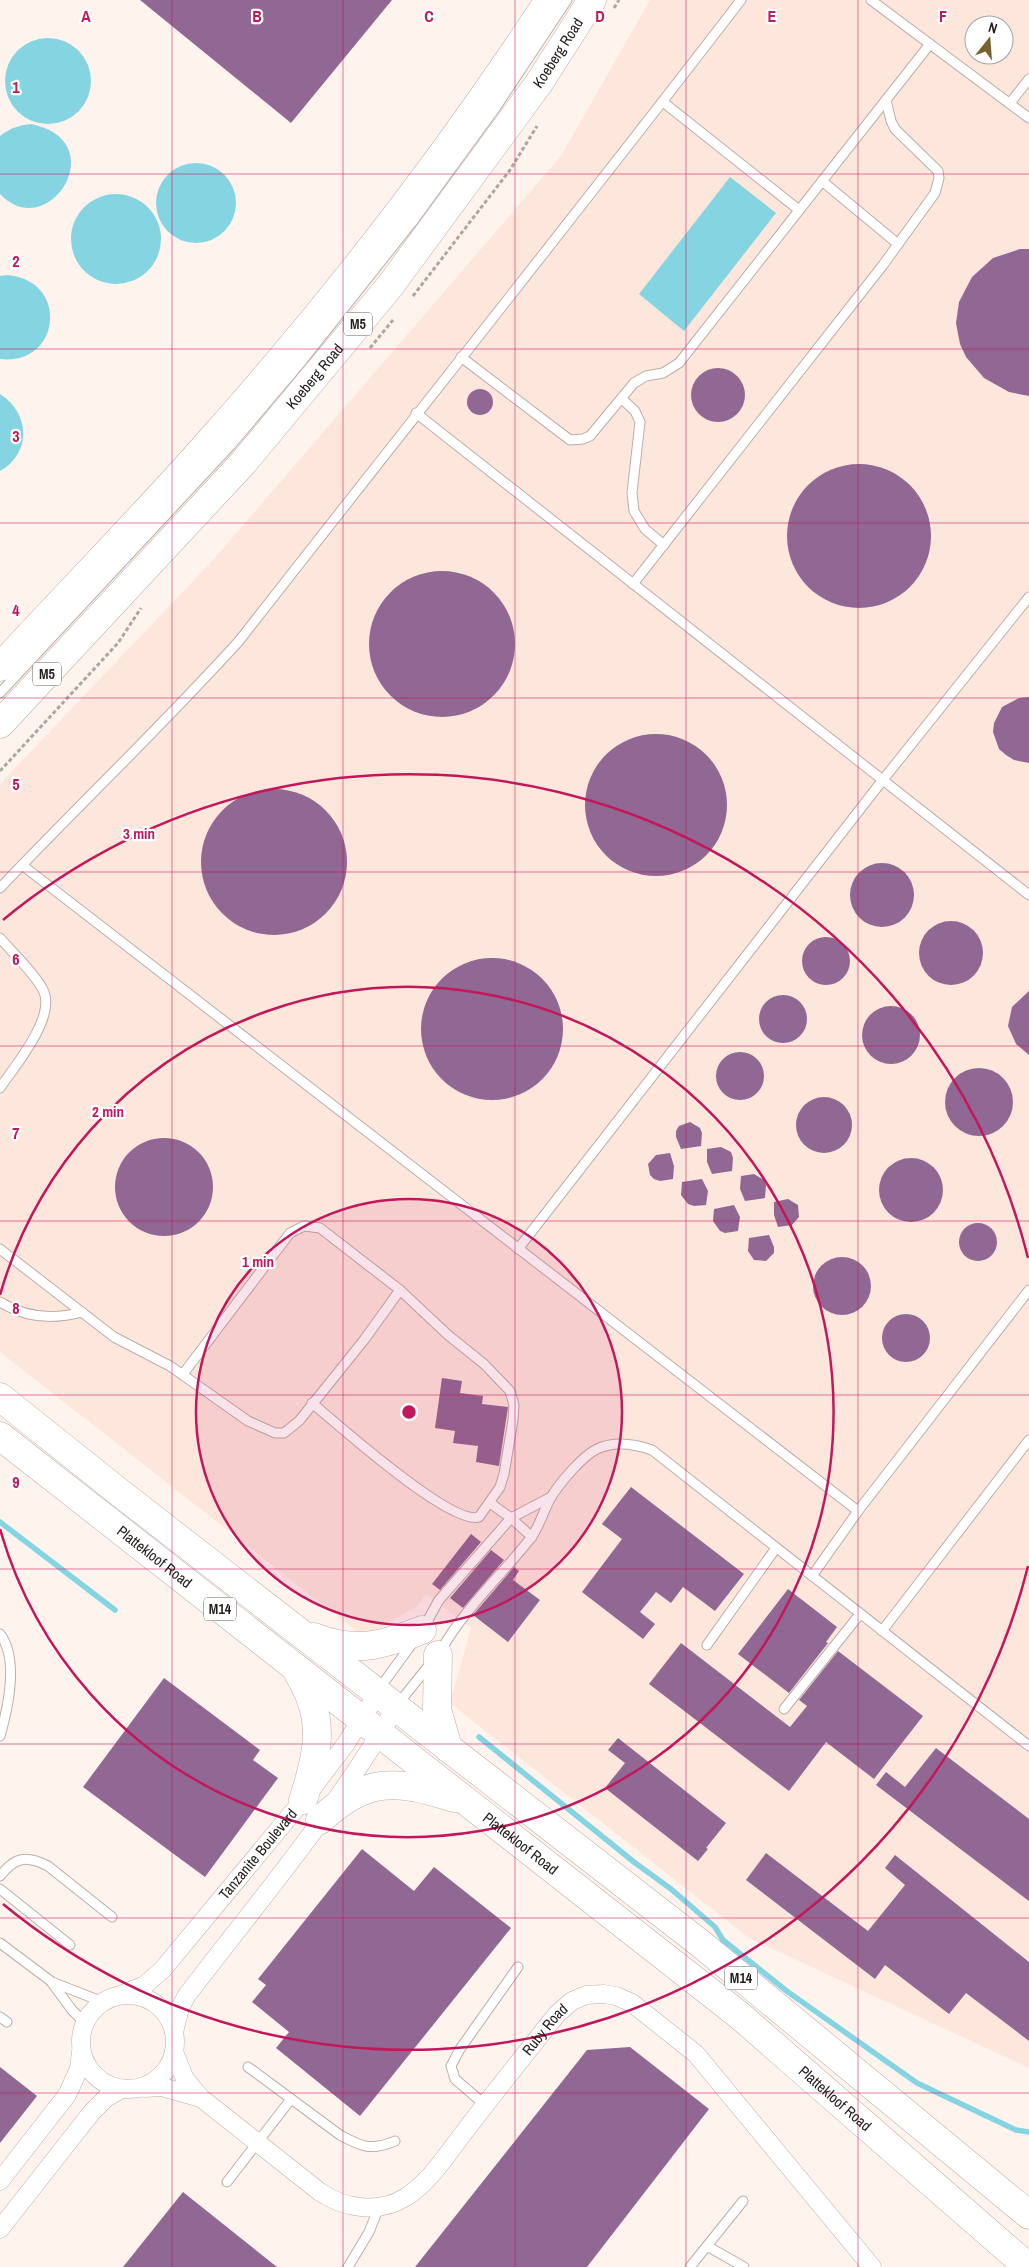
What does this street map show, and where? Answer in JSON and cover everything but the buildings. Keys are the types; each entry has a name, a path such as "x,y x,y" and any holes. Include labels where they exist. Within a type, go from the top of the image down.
{"main road":[{"name":"M5","path":"0,667 188,465 283,356 438,162 506,66 549,0"},
{"name":"Koeberg Road","path":"0,724 244,463 390,286 538,83 592,0"},
{"name":"Plattekloof Road","path":"0,1397 298,1632 701,1944 1029,2215"},
{"name":"Plattekloof Road","path":"0,1436 739,2016 1028,2267"},
{"path":"298,1632 327,1642 360,1647 386,1644 422,1630"},
{"path":"438,1655 437,1709 448,1748"},
{"path":"293,1666 310,1695 317,1722 312,1810 365,1789 382,1785 399,1785 423,1789 467,1802"}],"street":[{"name":"Tanzanite Boulevard","path":"174,2032 180,2008 187,1995 312,1810 346,1745 371,1726 387,1700"},
{"name":"Tanzanite Boulevard","path":"120,1995 153,1980 312,1810 365,1759 371,1726 387,1700"},
{"name":"Ruby Road","path":"174,2052 185,2079 202,2098 332,2200 349,2206 379,2207 394,2202 419,2187 432,2173 557,2014 572,2001 586,1996 604,1994 616,1996 632,2003 702,2059 872,2267"},
{"path":"0,2181 67,2095 79,2069 81,2032 89,2014 102,2002 120,1995 139,1996 155,2004 168,2017 174,2032 174,2052 168,2068 156,2081 106,2098 92,2112 0,2229"},
{"path":"81,2052 89,2070 102,2082 131,2089"},
{"name":"Ruby Road","path":"131,2089 162,2087 202,2098"}],"lane":[{"path":"0,693 231,444 302,361 413,221 496,108 567,0"},
{"path":"0,888 240,641 416,413 663,102 741,0"},
{"path":"871,0 1029,118"},
{"path":"461,357 570,440 583,439 590,436 634,383 640,379 663,373 679,363 930,44"},
{"path":"1010,103 1029,79"},
{"path":"633,584 898,244 935,193 939,178 934,166 895,129 886,100"},
{"path":"663,102 799,210"},
{"path":"822,181 898,244"},
{"path":"622,399 635,411 640,422 632,493 634,511 645,529 664,545"},
{"path":"416,413 1029,895"},
{"path":"518,1249 882,781 1029,597"},
{"path":"22,866 858,1511"},
{"path":"0,938 40,986 46,1001 46,1012 38,1031 0,1088"},
{"path":"184,1374 279,1246 296,1228 310,1226 320,1228 400,1290 448,1335 484,1364 510,1392 514,1405 513,1420 500,1487 483,1514 475,1519 444,1507 403,1478 312,1403"},
{"path":"0,1249 114,1337 184,1374 248,1421 275,1434 284,1433 292,1428 364,1340 400,1290"},
{"path":"812,1576 858,1511 1029,1290"},
{"path":"0,1302 31,1314 55,1318 82,1312"},
{"path":"882,1631 1029,1440"},
{"path":"387,1700 438,1655 457,1623 532,1537 551,1497 581,1460 596,1449 625,1444 638,1445 652,1450 1029,1746"},
{"path":"387,1700 439,1600 511,1518 551,1497"},
{"path":"490,1503 511,1518 532,1537"},
{"path":"707,1645 776,1548"},
{"path":"784,1710 860,1614"},
{"path":"0,1634 4,1640 8,1655 10,1690 0,1736"},
{"path":"0,1876 9,1864 18,1860 37,1861 48,1866 112,1917"},
{"path":"0,1889 70,1945"},
{"path":"0,1943 52,1982 102,2002"},
{"path":"485,2105 454,2079 451,2066 460,2048 518,1968"},
{"path":"52,1982 72,2010 85,2023"},
{"path":"248,2067 340,2135 354,2143 374,2148 395,2141"},
{"path":"227,2182 291,2099"},
{"path":"690,2267 743,2201"},
{"path":"348,2267 363,2244 379,2207"},
{"path":"707,2246 744,2267"}],"shaded area":[{"path":"650,0 1029,0 1029,2068 749,1938 450,1703 471,1628 426,1594 417,1606 379,1628 360,1634 0,1352 0,784 214,559 561,156"}],"water":[{"path":"48,38 64,41 72,45 84,57 88,65 91,81 88,97 84,105 72,117 64,121 48,124 32,121 24,117 12,105 8,97 5,81 8,65 12,57 24,45 32,41"},
{"path":"31,124 56,134 68,149 71,167 65,184 53,199 37,207 19,206 0,194 0,136 15,127"},
{"path":"196,163 211,166 224,175 233,188 236,203 233,218 224,231 211,240 196,243 181,240 168,231 159,218 156,203 159,188 168,175 181,166"},
{"path":"730,177 776,213 684,331 639,294"},
{"path":"116,194 133,198 148,207 157,222 161,239 157,256 148,271 133,280 116,284 99,280 84,271 75,256 71,239 75,222 84,207 99,198"},
{"path":"7,275 27,280 41,291 49,306 50,322 46,337 36,350 20,358 0,359 0,276"},
{"path":"0,394 10,402 17,412 22,422 23,433 22,444 18,454 0,471"}],"waterway":[{"path":"0,1522 115,1610"},
{"path":"479,1737 634,1862 671,1889 715,1927 723,1940 788,1992 917,2083 1016,2130 1029,2132"}]}
